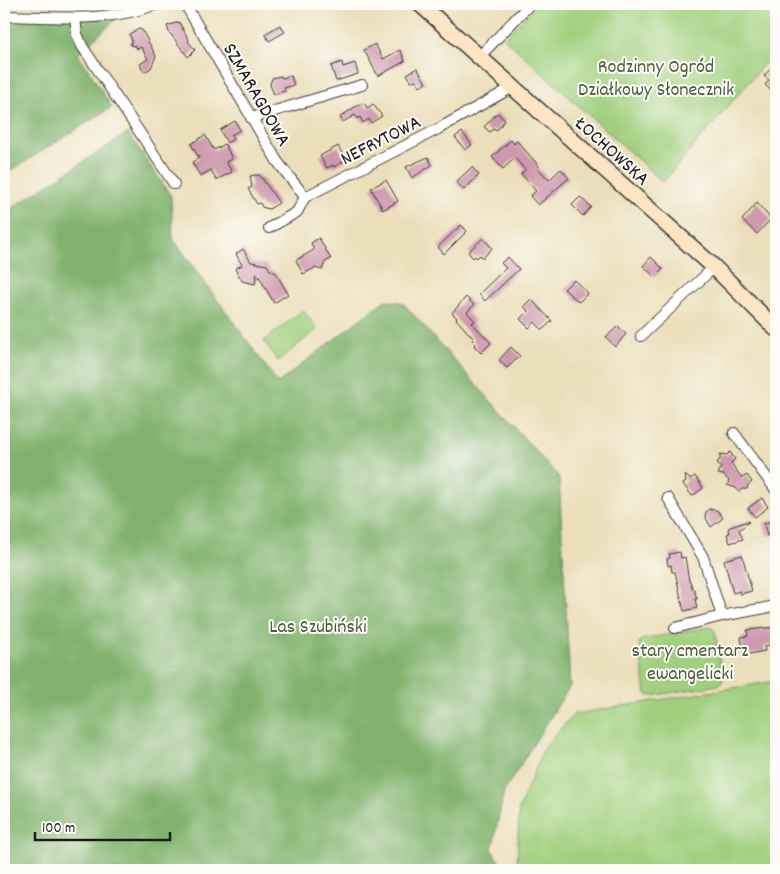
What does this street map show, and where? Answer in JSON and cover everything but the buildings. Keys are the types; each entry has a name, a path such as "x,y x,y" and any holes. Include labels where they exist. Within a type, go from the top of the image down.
{"main road":[{"name":"ŁOCHOWSKA","path":"420,4 714,267 776,329"}],"street":[{"path":"4,16 75,18 107,16 157,4"},
{"name":"SZMARAGDOWA","path":"186,4 276,161 306,197"},
{"path":"479,57 530,4"},
{"path":"75,18 77,34 82,46 174,184"},
{"path":"251,118 362,85"},
{"name":"NEFRYTOWA","path":"269,228 297,212 306,197 438,129 513,87"},
{"path":"641,336 714,267"},
{"path":"734,433 776,490"},
{"path":"668,498 703,558 722,616"},
{"path":"674,628 722,616 776,606"}],"green space":[{"name":"Rodzinny Ogród Działkowy Słonecznik","path":"538,4 776,4 776,59 772,55 663,182 504,38"},
{"path":"4,17 117,18 78,54 112,107 4,175"},
{"name":"Las Szubiński","path":"128,133 171,196 173,239 278,383 385,300 403,303 559,477 570,686 504,791 492,850 504,870 4,870 4,213"},
{"path":"303,310 317,329 278,361 264,341"},
{"name":"stary cmentarz ewangelicki","path":"709,627 715,631 723,681 719,685 650,696 646,694 639,642 644,639"},
{"path":"776,681 776,870 517,870 519,809 544,748 574,714"}]}
